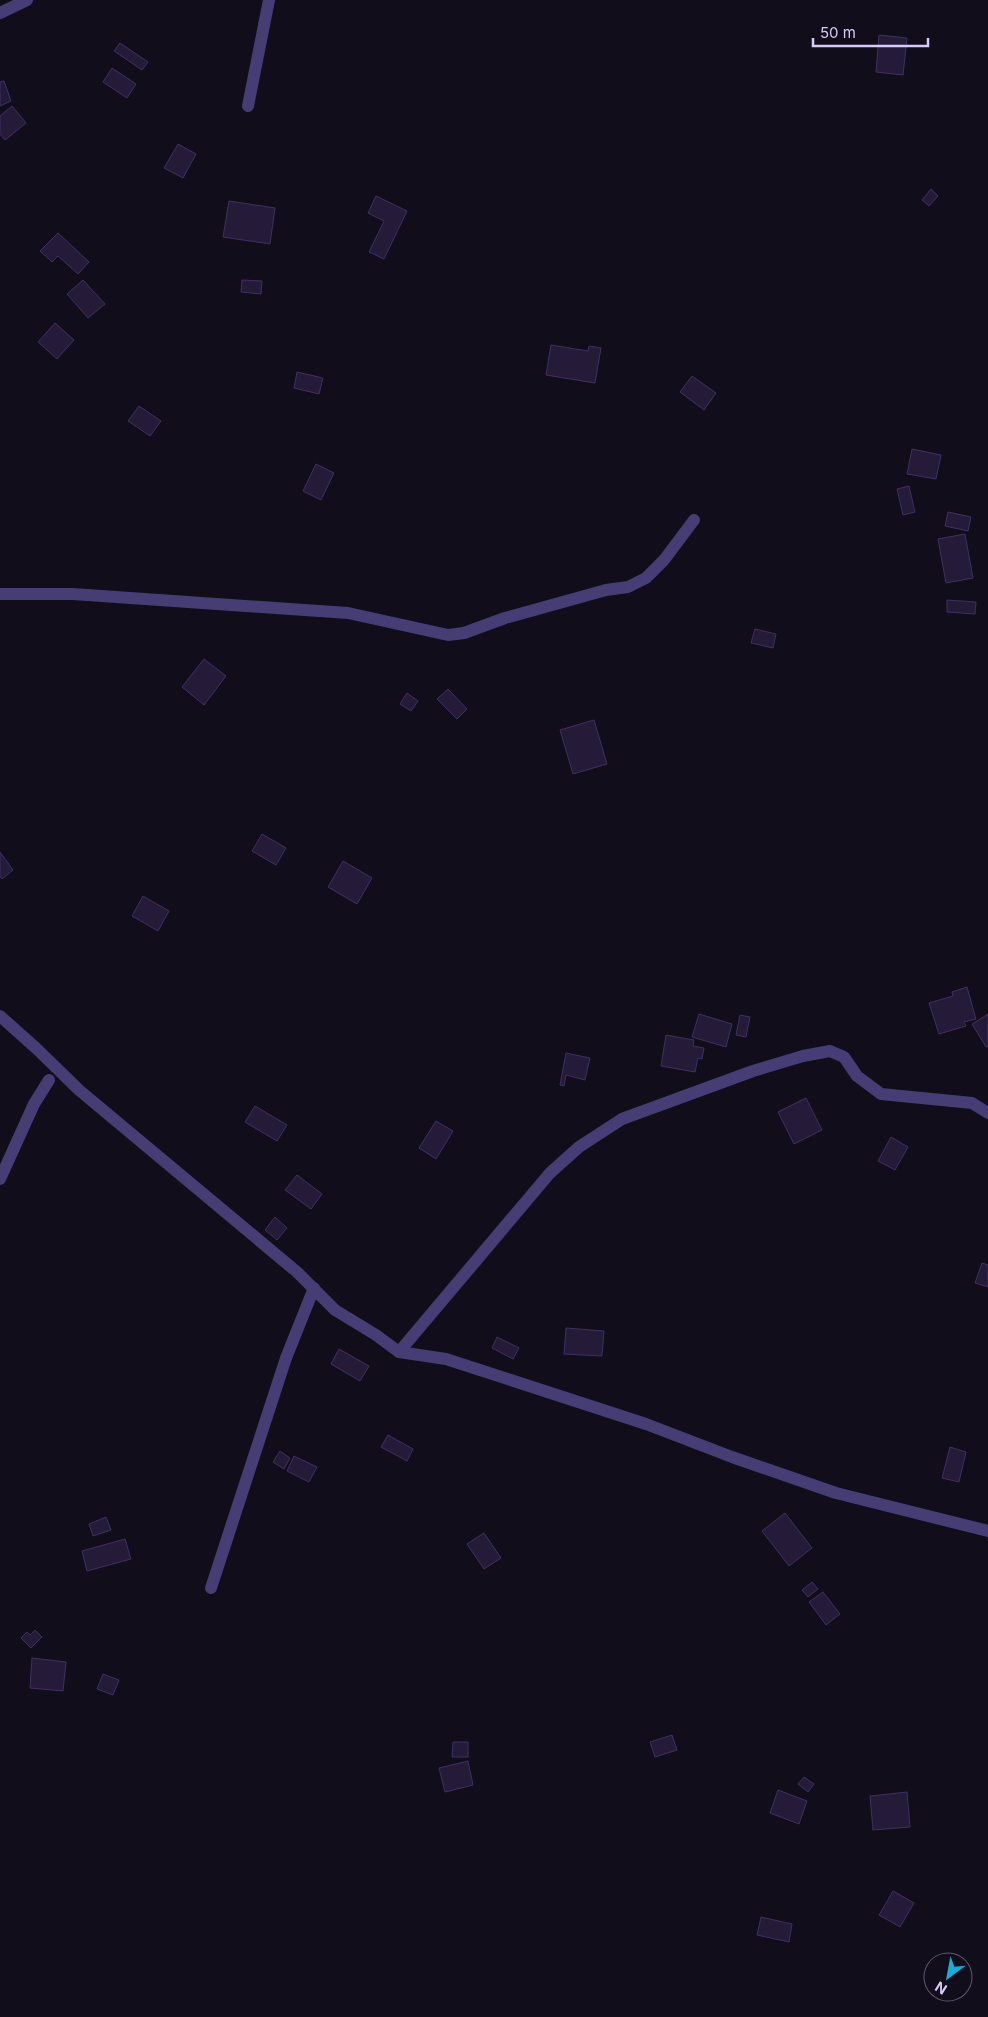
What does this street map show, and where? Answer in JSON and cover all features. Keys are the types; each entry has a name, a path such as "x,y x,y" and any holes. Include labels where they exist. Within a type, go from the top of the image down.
{"street":[{"path":"0,14 27,0"},
{"path":"248,106 269,0"},
{"path":"0,594 73,594 348,613 448,635 464,633 505,618 606,590 628,587 646,578 664,560 694,520"},
{"path":"0,1016 38,1049 78,1090 298,1272 335,1310 376,1334 399,1352 446,1359 646,1424 732,1457 836,1493 988,1531"},
{"path":"38,1049 49,1080"},
{"path":"399,1352 550,1173 579,1148 622,1119 753,1071 803,1056 830,1051 844,1057 857,1076 881,1094 972,1103 988,1114"},
{"path":"49,1080 78,1090"},
{"path":"0,1179 34,1104 49,1080"},
{"path":"211,1588 286,1358 314,1288"}],"building":[{"path":"879,35 907,38 903,75 876,72"},
{"path":"120,43 148,62 142,70 114,51"},
{"path":"112,68 136,84 127,98 103,82"},
{"path":"4,81 11,101 0,106 0,82"},
{"path":"12,106 26,123 5,140 0,134 0,116"},
{"path":"178,144 196,154 183,178 164,168"},
{"path":"931,189 938,196 929,206 922,200"},
{"path":"376,196 407,211 384,259 369,252 384,221 368,213"},
{"path":"229,201 275,208 270,244 223,237"},
{"path":"58,233 89,262 78,274 58,256 52,262 40,251"},
{"path":"83,280 105,304 88,318 67,294"},
{"path":"242,280 262,281 261,294 241,292"},
{"path":"55,323 74,340 57,359 38,342"},
{"path":"551,345 588,351 589,346 601,348 595,383 546,375"},
{"path":"297,372 323,378 319,394 294,388"},
{"path":"692,376 716,393 704,410 680,392"},
{"path":"139,406 161,421 150,436 128,421"},
{"path":"912,449 941,455 936,479 907,474"},
{"path":"316,464 334,473 321,500 303,491"},
{"path":"909,486 915,512 903,515 897,489"},
{"path":"948,512 971,517 968,531 945,526"},
{"path":"965,534 973,578 946,583 938,539"},
{"path":"947,600 976,602 975,614 947,612"},
{"path":"755,629 776,634 773,648 751,643"},
{"path":"204,659 226,676 204,705 182,687"},
{"path":"448,689 467,709 457,719 437,699"},
{"path":"407,693 418,701 411,711 400,704"},
{"path":"594,720 607,764 573,774 560,730"},
{"path":"262,834 286,848 276,865 252,851"},
{"path":"0,852 13,870 2,879 0,876"},
{"path":"343,861 372,878 357,904 328,887"},
{"path":"143,896 169,911 158,931 132,916"},
{"path":"967,987 976,1019 964,1022 966,1026 939,1034 929,1003 953,996 952,992"},
{"path":"699,1014 732,1024 726,1047 692,1037"},
{"path":"988,1014 988,1046 986,1047 972,1024"},
{"path":"740,1015 750,1017 746,1037 736,1035"},
{"path":"666,1035 694,1040 693,1046 704,1048 702,1059 698,1058 695,1072 661,1066"},
{"path":"566,1053 590,1058 585,1080 566,1075 564,1086 560,1085"},
{"path":"806,1098 822,1130 794,1144 778,1112"},
{"path":"255,1106 287,1125 277,1141 245,1122"},
{"path":"436,1121 453,1131 436,1159 419,1148"},
{"path":"891,1137 908,1147 895,1170 878,1161"},
{"path":"297,1175 322,1194 311,1209 285,1190"},
{"path":"275,1217 287,1228 277,1240 265,1230"},
{"path":"982,1263 988,1265 988,1287 975,1283"},
{"path":"566,1328 604,1331 602,1356 564,1354"},
{"path":"497,1337 519,1348 513,1359 492,1348"},
{"path":"339,1349 369,1366 360,1381 331,1364"},
{"path":"388,1435 413,1449 407,1461 381,1447"},
{"path":"950,1447 966,1452 959,1482 942,1478"},
{"path":"280,1451 290,1458 284,1469 273,1462"},
{"path":"294,1456 317,1467 309,1482 287,1471"},
{"path":"785,1513 812,1548 789,1566 762,1531"},
{"path":"106,1517 111,1530 93,1536 89,1524"},
{"path":"484,1533 501,1558 484,1569 467,1544"},
{"path":"125,1539 131,1559 87,1571 82,1551"},
{"path":"812,1582 818,1589 808,1597 802,1590"},
{"path":"823,1592 840,1614 826,1625 809,1602"},
{"path":"35,1630 42,1637 31,1648 21,1638 27,1632 30,1635"},
{"path":"32,1658 66,1662 63,1691 30,1688"},
{"path":"103,1674 119,1680 113,1695 97,1689"},
{"path":"672,1735 677,1750 655,1757 650,1742"},
{"path":"453,1742 468,1742 468,1757 452,1757"},
{"path":"468,1761 473,1785 445,1792 439,1768"},
{"path":"804,1777 814,1784 808,1792 798,1784"},
{"path":"778,1790 807,1801 799,1824 770,1813"},
{"path":"907,1792 910,1827 873,1830 870,1796"},
{"path":"893,1891 914,1903 900,1927 879,1915"},
{"path":"761,1917 792,1924 789,1942 757,1935"}]}
